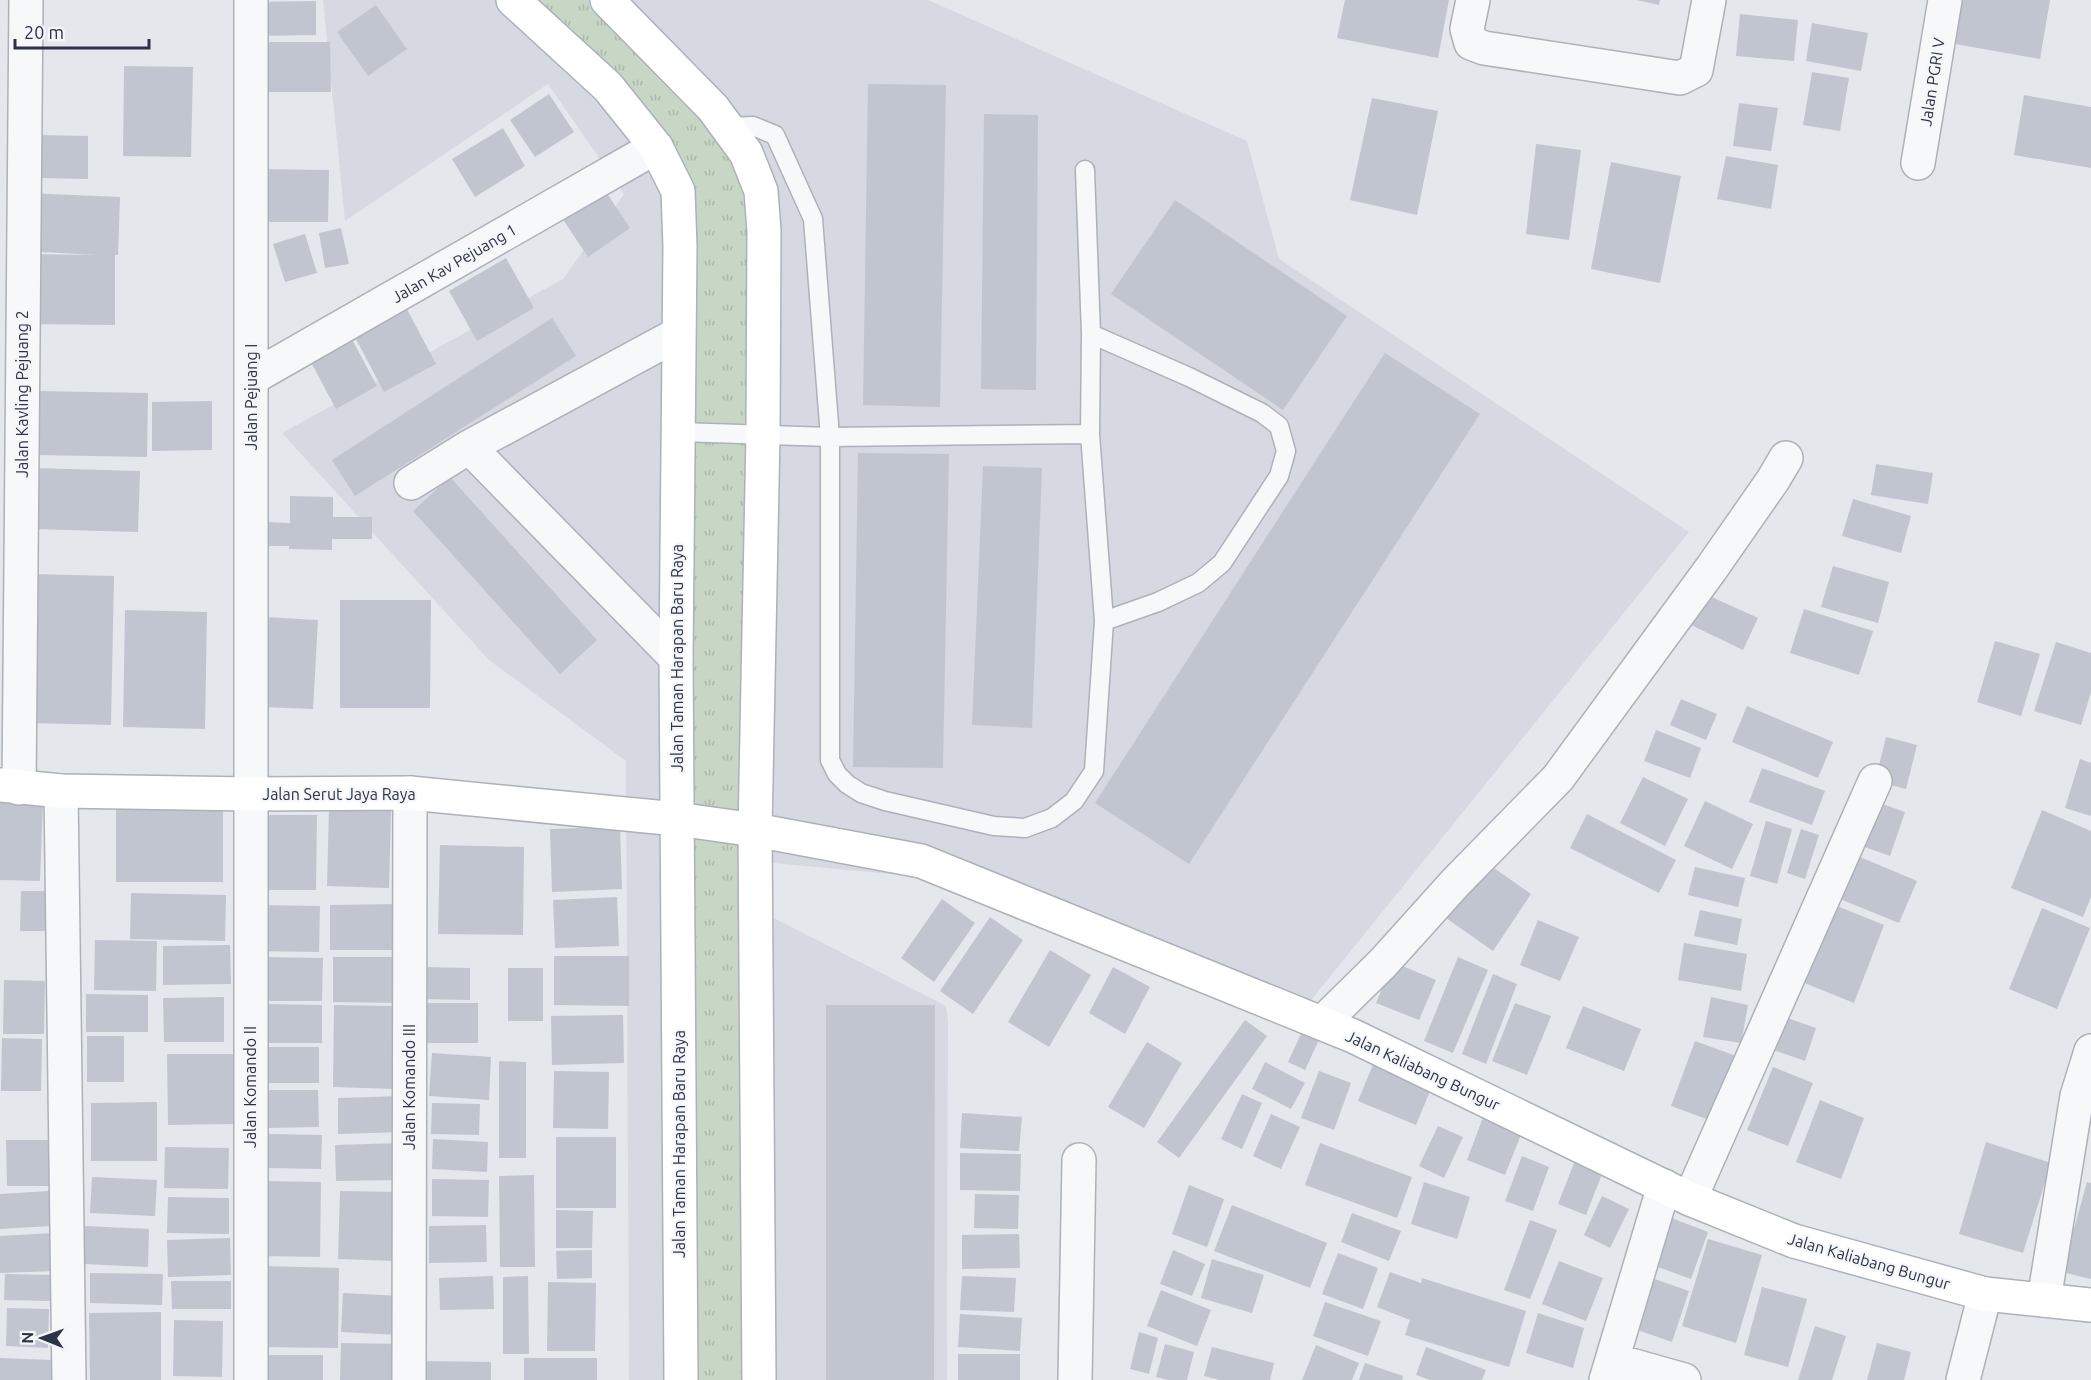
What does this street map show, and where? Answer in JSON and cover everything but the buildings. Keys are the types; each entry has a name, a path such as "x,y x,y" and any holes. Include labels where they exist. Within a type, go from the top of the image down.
{"street":[{"name":"Jalan Kavling Pejuang 2","path":"9,787 26,0"},
{"name":"Jalan Pejuang I","path":"249,794 252,378 251,0"},
{"name":"Jalan Taman Harapan Baru Raya","path":"513,0 608,87 656,147 678,191 680,247 676,658 681,1380"},
{"path":"607,0 712,108 746,153 761,191 764,231 763,435 755,830 759,1380"},
{"path":"1473,0 1467,29 1471,43 1680,78 1696,70 1709,0"},
{"name":"Jalan PGRI V","path":"1918,163 1945,0"},
{"name":"Jalan Kav Pejuang 1","path":"252,378 656,147"},
{"path":"411,483 469,447 678,334"},
{"path":"469,447 676,658"},
{"path":"1322,1023 1383,963 1456,882 1558,778 1711,569 1786,458"},
{"path":"1684,1380 1610,1370 1677,1192 1875,781"},
{"name":"Jalan Serut Jaya Raya","path":"9,787 62,791 249,794 410,793 677,819 755,830"},
{"path":"62,791 69,1380"},
{"name":"Jalan Komando III","path":"409,1380 410,793"},
{"name":"Jalan Komando II","path":"249,794 251,1380"},
{"name":"Jalan Kaliabang Bungur","path":"755,830 921,861 1353,1036 1677,1192 1794,1241 1985,1294 2091,1305"},
{"path":"2044,1300 2077,1096 2091,1051"},
{"path":"1075,1380 1079,1160"},
{"path":"1963,1380 1985,1294"}],"lane":[{"path":"726,127 753,126 775,135 813,219 831,437 830,760 837,774 861,793 885,801 994,826 1025,828 1052,818 1074,801 1094,771 1104,621 1090,434 1092,334 1085,170"},
{"path":"1092,334 1262,413 1279,426 1286,451 1279,476 1222,563 1197,583 1158,602 1104,621"},
{"path":"679,432 831,437 1090,434"}],"shaded area":[{"path":"323,0 928,0 1247,141 1279,259 1689,532 1291,1025 985,897 902,875 761,862 758,910 946,1006 948,1020 947,1380 629,1380 626,761 489,660 282,433 563,279 624,194 548,84 345,221"}],"green space":[{"path":"513,0 605,0 761,191 759,1380 677,1380 678,191"}]}
